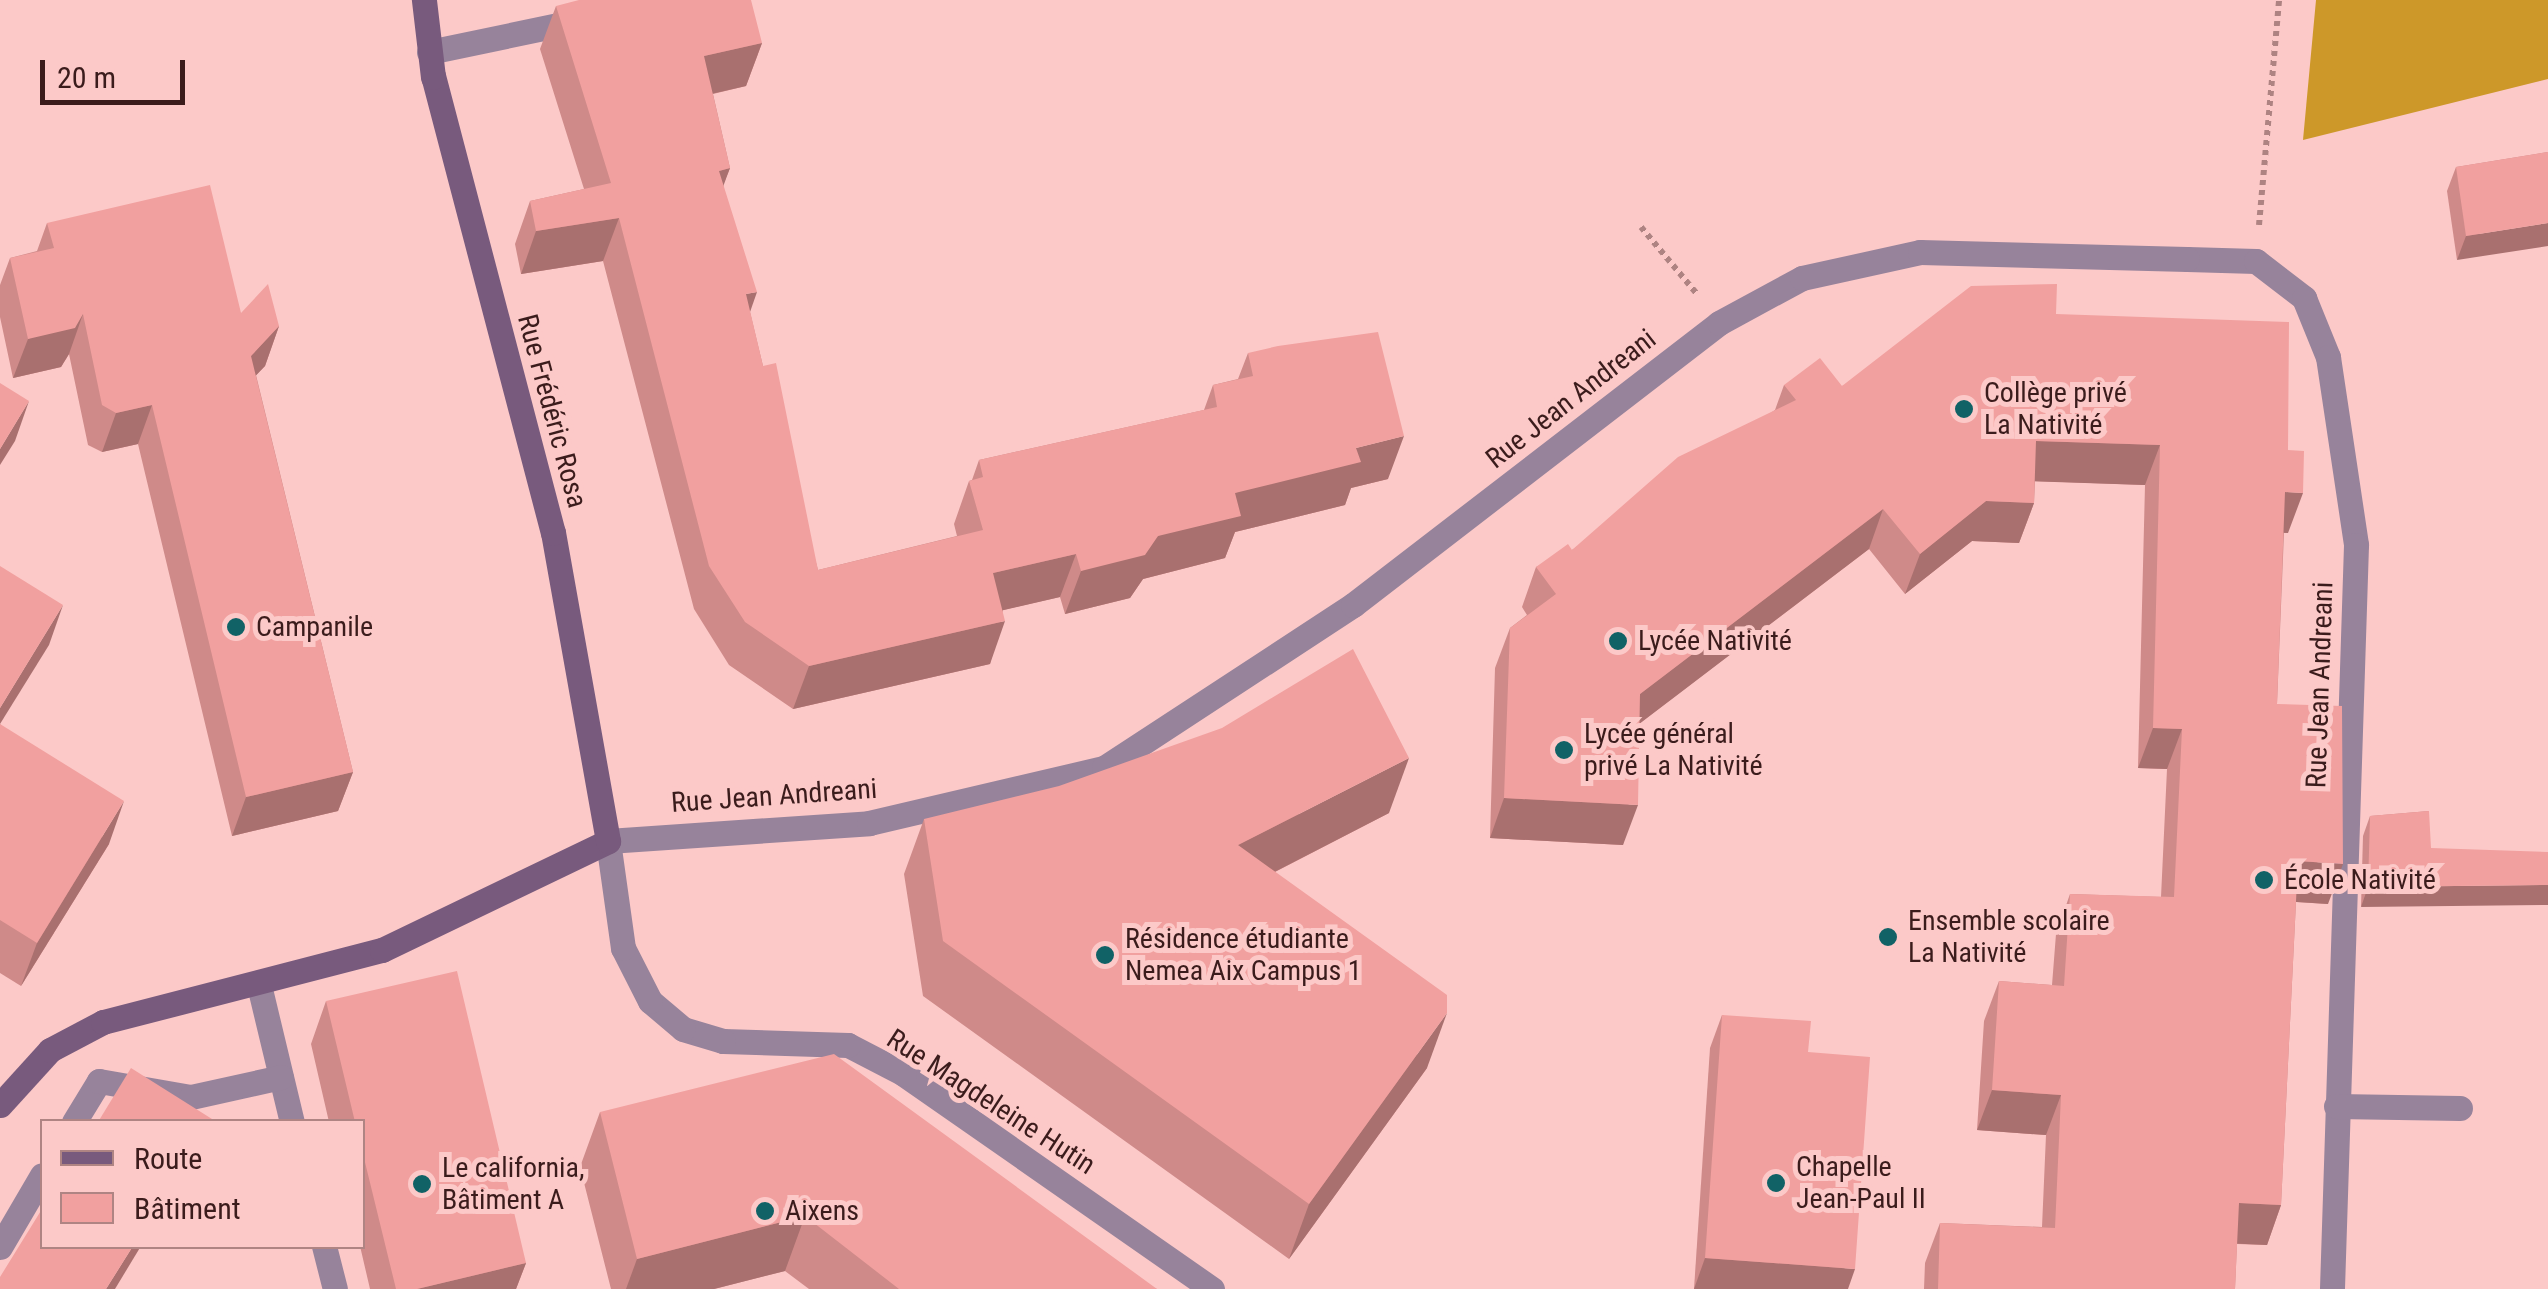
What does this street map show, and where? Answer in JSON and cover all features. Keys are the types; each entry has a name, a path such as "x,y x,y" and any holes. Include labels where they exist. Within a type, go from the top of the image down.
{"street":[{"name":"Rue Frédéric Rosa","path":"424,0 430,52 553,533 608,842"},
{"path":"430,52 617,12"},
{"name":"Rue Jean Andreani","path":"0,1105 50,1050 103,1022 382,950 608,842 869,822 1104,768 1353,605 1718,323 1802,278 1920,252 2256,262 2304,298 2328,357 2356,545 2332,1289"},
{"name":"Rue Magdeleine Hutin","path":"608,842 623,948 650,1000 683,1028 724,1041 806,1039 862,1052 1212,1289"},
{"path":"258,985 291,1119"},
{"path":"76,1119 98,1080 191,1097 281,1077"},
{"path":"2336,1106 2460,1108"},
{"path":"0,1247 40,1179"},
{"path":"325,1249 335,1289"}],"path":[{"path":"2259,224 2279,0"},
{"path":"1642,227 1718,323"}],"shaded area":[{"path":"2316,0 2548,0 2548,79 2303,140"}],"building":[{"path":"579,0 751,0 762,43 704,56 730,168 719,171 757,292 746,294 763,366 776,363 818,570 983,530 969,481 983,477 979,460 1217,407 1213,385 1253,376 1248,353 1278,346 1378,332 1404,436 1356,448 1361,462 1235,493 1241,516 1158,536 1145,555 1081,571 1076,554 993,573 1005,621 809,666 745,622 709,566 619,218 536,231 530,201 611,183 556,6"},
{"path":"2548,152 2548,223 2466,236 2456,167"},
{"name":"Campanile","path":"210,185 241,313 268,284 279,326 251,356 353,772 246,797 152,405 116,413 102,405 83,314 75,328 28,339 10,258 54,248 47,223"},
{"path":"2057,284 2056,314 2289,322 2288,450 2304,451 2303,493 2285,492 2277,704 2342,706 2343,864 2298,861 2281,1205 2239,1203 2235,1289 1938,1289 1940,1223 2055,1228 2061,1095 1992,1090 1999,981 2064,986 2070,894 2174,897 2182,729 2153,728 2160,445 2036,441 2034,503 1986,501 1920,554 1883,509 1640,694 1638,805 1504,798 1510,628 1556,594 1536,567 1568,544 1572,550 1678,457 1796,400 1784,385 1820,358 1842,386 1971,286"},
{"path":"0,383 29,401 0,449"},
{"path":"0,566 63,605 0,708"},
{"name":"Résidence étudiante Nemea Aix Campus 1","path":"1353,649 1409,758 1238,845 1447,995 1447,1013 1309,1204 943,941 924,819 1059,786 1222,728"},
{"path":"0,724 124,801 37,943 0,920"},
{"path":"2429,811 2431,848 2548,852 2548,885 2368,887 2370,816"},
{"name":"Le california, Bâtiment A","path":"457,971 526,1263 417,1289 396,1289 365,1162 365,1119 354,1119 326,1001"},
{"name":"Chapelle Jean-Paul II","path":"1722,1015 1811,1021 1808,1052 1870,1057 1855,1269 1705,1258"},
{"path":"834,1054 1157,1289 899,1289 805,1216 637,1259 600,1112"},
{"path":"131,1068 212,1119 100,1119"},
{"path":"40,1212 40,1249 131,1249 106,1289 0,1289 0,1277"}],"place":[{"name":"Collège privé La Nativité","path":"1964,409"},
{"name":"Campanile","path":"236,627"},
{"name":"Lycée Nativité","path":"1618,641"},
{"name":"Lycée général privé La Nativité","path":"1564,750"},
{"name":"École Nativité","path":"2264,880"},
{"name":"Ensemble scolaire La Nativité","path":"1888,937"},
{"name":"Résidence étudiante Nemea Aix Campus 1","path":"1105,955"},
{"name":"Chapelle Jean-Paul II","path":"1776,1183"},
{"name":"Le california, Bâtiment A","path":"422,1184"},
{"name":"Aixens","path":"765,1211"}]}
